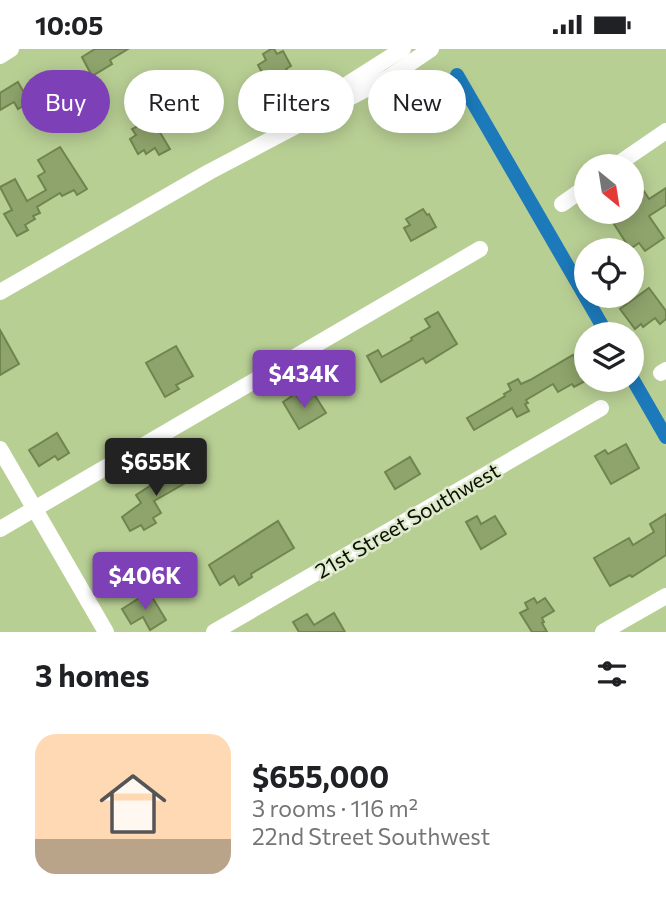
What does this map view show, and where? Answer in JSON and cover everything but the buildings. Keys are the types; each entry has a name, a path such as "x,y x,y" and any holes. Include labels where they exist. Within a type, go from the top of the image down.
{"street":[{"path":"0,55 11,49"},
{"path":"209,172 403,49"},
{"path":"0,292 209,172 391,76 432,49"},
{"path":"632,154 666,131"},
{"path":"562,204 574,196"},
{"path":"0,529 480,249"},
{"name":"21st Street Southwest","path":"214,632 601,408"},
{"path":"0,449 106,632"},
{"path":"603,632 666,596"}],"waterway":[{"path":"466,91 600,322"},
{"path":"640,392 666,437"}]}
